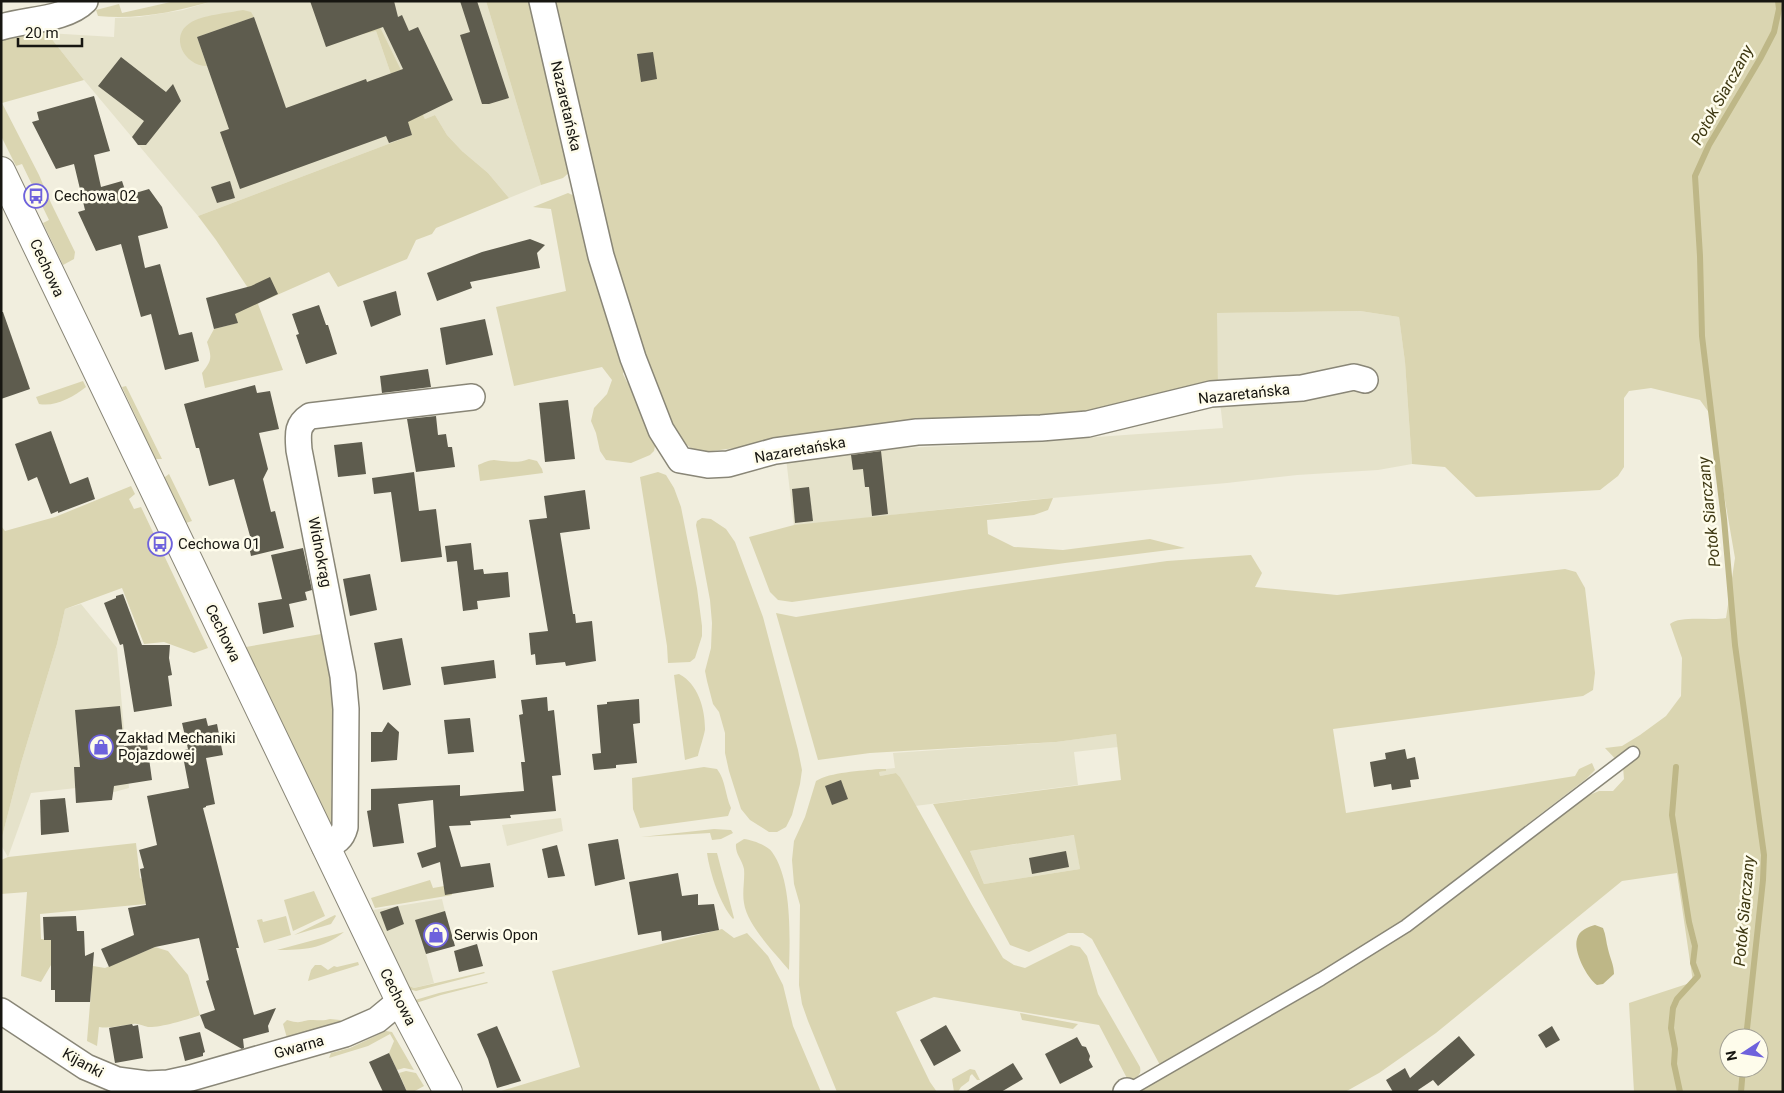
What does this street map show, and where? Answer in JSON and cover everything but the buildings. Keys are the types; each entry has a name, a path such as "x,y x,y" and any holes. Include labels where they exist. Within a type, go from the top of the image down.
{"street":[{"path":"1,27 75,10 85,1"},
{"name":"Nazaretańska","path":"542,1 600,256 633,358 661,430 680,460 708,465 728,464 775,451 917,432 1041,428 1088,424 1211,394 1302,388 1354,377 1365,380"},
{"name":"Cechowa","path":"1,172 400,1001 448,1092"},
{"name":"Widnokrąg","path":"326,847 338,840 343,834 344,827 345,691 326,582 299,450 299,426 303,420 310,416 472,397"},
{"name":"Gwarna","path":"192,1085 345,1034 377,1020 400,1001"},
{"name":"Kijanki","path":"1,1011 86,1067 117,1080 147,1084 192,1085"}],"lane":[{"path":"1127,1092 1321,979 1406,926 1634,753"}],"shaded area":[{"path":"175,1 213,1 170,12 142,16 98,16 96,10 119,4 122,13"},
{"path":"213,1 350,1 376,31 412,135 198,216 47,33 114,37 115,18 139,17 183,10"},
{"path":"350,1 380,27 425,119 435,115 447,135 462,151 488,173 509,198 436,228 432,234 416,240 407,259 338,287 329,272 259,303 283,370 205,388 202,373 209,362 210,355 207,342 214,329 237,323 234,310 258,303 198,216 412,135 376,31 363,34"},
{"path":"367,1 486,1 541,185 509,198 488,173 462,151 447,135 435,115 425,119"},
{"path":"486,1 537,1 573,169 563,178 541,185"},
{"path":"546,1 1783,1 1783,1092 1634,1092 1629,1003 1693,982 1677,873 1622,881 1436,1033 1379,1073 1345,1092 1138,1092 1312,992 1407,933 1580,799 1599,791 1613,791 1624,779 1623,767 1605,748 1622,746 1640,735 1666,716 1681,696 1682,658 1670,624 1675,621 1689,619 1726,618 1735,558 1710,414 1700,400 1651,388 1629,391 1624,398 1624,467 1618,476 1600,490 1476,497 1445,467 1412,464 1405,362 1399,317 1360,311 1217,313 1218,385 1118,410 846,433 705,452 691,448 679,439 644,364 597,201"},
{"path":"243,10 251,12 254,17 197,37 207,66 199,65 186,56 180,42 184,29 190,23 208,16"},
{"path":"49,30 47,33 84,80 2,103 39,175 75,252 74,259 63,265 43,223 49,220 22,164 16,166 1,136 1,40 14,37 14,34"},
{"path":"568,193 579,198 627,359 623,374 627,382 639,390 656,441 654,451 650,455 631,463 606,460 600,451 591,421 594,408 607,394 612,380 602,367 514,386 496,307 566,291 551,209 533,207"},
{"path":"1360,311 1399,317 1405,362 1412,464 1378,470 1297,475 1017,501 794,526 786,458 882,449 1012,443 1223,428 1218,385 1216,313"},
{"path":"83,381 86,387 70,398 58,403 39,404 36,397"},
{"path":"126,386 162,459 152,459 135,425 139,423 122,387"},
{"path":"529,459 537,461 543,473 480,481 478,465 492,460 516,462"},
{"path":"658,472 666,475 674,488 681,507 697,588 702,636 695,658 690,662 668,663 667,646 640,477"},
{"path":"169,474 192,521 186,523 203,559 200,559 161,480"},
{"path":"131,486 135,494 129,499 134,509 141,507 208,648 194,653 164,642 144,644 122,588 65,609 57,644 21,763 1,841 1,526 5,531 55,517"},
{"path":"292,497 307,513 335,667 331,796 336,811 331,826 229,619 232,618 246,647 327,633 306,514"},
{"path":"1053,498 1048,510 1034,515 987,520 988,534 1014,547 1063,550 1150,539 1185,548 792,602 778,600 770,592 749,537 794,525"},
{"path":"702,518 711,519 726,529 735,542 763,617 798,750 802,770 800,784 792,815 786,827 777,832 769,832 750,820 741,809 725,753 725,733 719,712 713,704 707,681 705,671 711,648 712,623 710,600 696,525 697,521"},
{"path":"1251,555 1262,573 1255,587 1337,595 1565,569 1576,572 1585,588 1595,673 1593,690 1583,696 1333,729 1346,813 1575,776 1579,769 1592,763 1595,770 1586,779 1399,923 1310,978 1160,1065 1092,939 1083,933 1068,933 1029,952 1010,945 933,804 1121,780 1116,734 1056,742 870,753 818,760 776,613 796,617 964,590 1167,561","holes":["1074,835 1080,869 984,884 970,851"]},
{"path":"81,604 117,648 129,788 95,794 76,788 31,793 8,857 1,845 1,841 21,763 57,644 65,609"},
{"path":"679,674 686,678 696,690 702,705 705,721 705,731 698,756 685,760 674,675"},
{"path":"1116,734 1118,747 1074,752 1078,785 915,806 896,773 880,776 879,772 895,768 893,753 1056,742"},
{"path":"704,767 717,769 720,774 731,808 728,816 640,828 633,809 632,778"},
{"path":"886,769 886,771 879,772 880,776 896,773 900,777 1003,958 1014,965 1025,968 1071,945 1080,947 1087,956 1098,994 1140,1067 1138,1076 1129,1082 1099,1025 934,997 896,1012 930,1082 937,1092 837,1092 802,1004 799,985 800,905 794,884 792,860 794,841 805,817 816,781 837,774"},
{"path":"561,818 563,831 507,846 502,825"},
{"path":"714,829 731,830 733,833 721,839 712,840 710,833 641,837"},
{"path":"1075,835 1080,869 984,884 970,851"},
{"path":"744,839 759,843 770,849 779,863 788,909 789,970 762,938 746,911 743,899 744,869 736,848 736,844"},
{"path":"136,843 140,878 142,879 146,904 40,914 41,939 51,940 51,965 41,982 21,976 27,892 1,894 1,860 8,857"},
{"path":"707,853 717,853 733,919 716,888"},
{"path":"430,880 433,888 450,885 452,895 375,908 371,898"},
{"path":"314,891 325,916 293,931 284,900"},
{"path":"442,899 453,946 426,954 434,983 414,988 407,985 373,914 373,910"},
{"path":"335,915 331,924 294,935"},
{"path":"286,916 291,935 264,943 257,920 262,919 263,922"},
{"path":"1595,925 1603,928 1605,933 1614,974 1603,984 1597,985 1589,977 1582,964 1576,944 1578,936 1582,931"},
{"path":"722,929 734,938 747,933 768,956 783,985 793,1026 821,1092 498,1092 580,1067 552,971"},
{"path":"344,932 320,945 296,950 277,950"},
{"path":"155,947 168,951 188,975 200,1015 153,1027 135,1024 99,1027 97,1046 87,1041 91,992 83,968 93,966 105,968"},
{"path":"358,962 359,965 308,981 311,970 315,965 321,965 328,970 334,966"},
{"path":"484,972 416,991 408,989 407,985 414,988"},
{"path":"487,982 416,1003 455,1072 451,1072 415,1006 415,1000"},
{"path":"1020,1013 1078,1024 1073,1029 1022,1020"},
{"path":"287,1020 299,1022 340,1020 344,1023 287,1038 283,1024"},
{"path":"386,1031 392,1032 414,1070 404,1068 397,1070 389,1053 394,1041 390,1034 368,1046 329,1058 331,1053 350,1048"},
{"path":"970,1069 975,1070 980,1080 977,1080 972,1074 969,1081 958,1092 954,1092 952,1079"},
{"path":"406,1071 416,1073 424,1086 413,1092 407,1092 399,1073"}],"waterway":[{"name":"Potok Siarczany","path":"1747,1028 1764,855 1735,645 1724,519 1702,336 1695,176 1709,145 1774,32 1779,9 1778,1"},
{"path":"1676,767 1672,815 1689,922 1695,946 1693,963 1698,976 1677,999 1673,1008 1671,1028 1675,1049 1674,1064 1680,1092"},
{"name":"Potok Siarczany","path":"1741,1092 1742,1078"}],"place":[{"name":"Cechowa 02","path":"36,196"},
{"name":"Cechowa 01","path":"160,544"},
{"name":"Zakład Mechaniki Pojazdowej","path":"101,747"},
{"name":"Serwis Opon","path":"436,935"}]}
